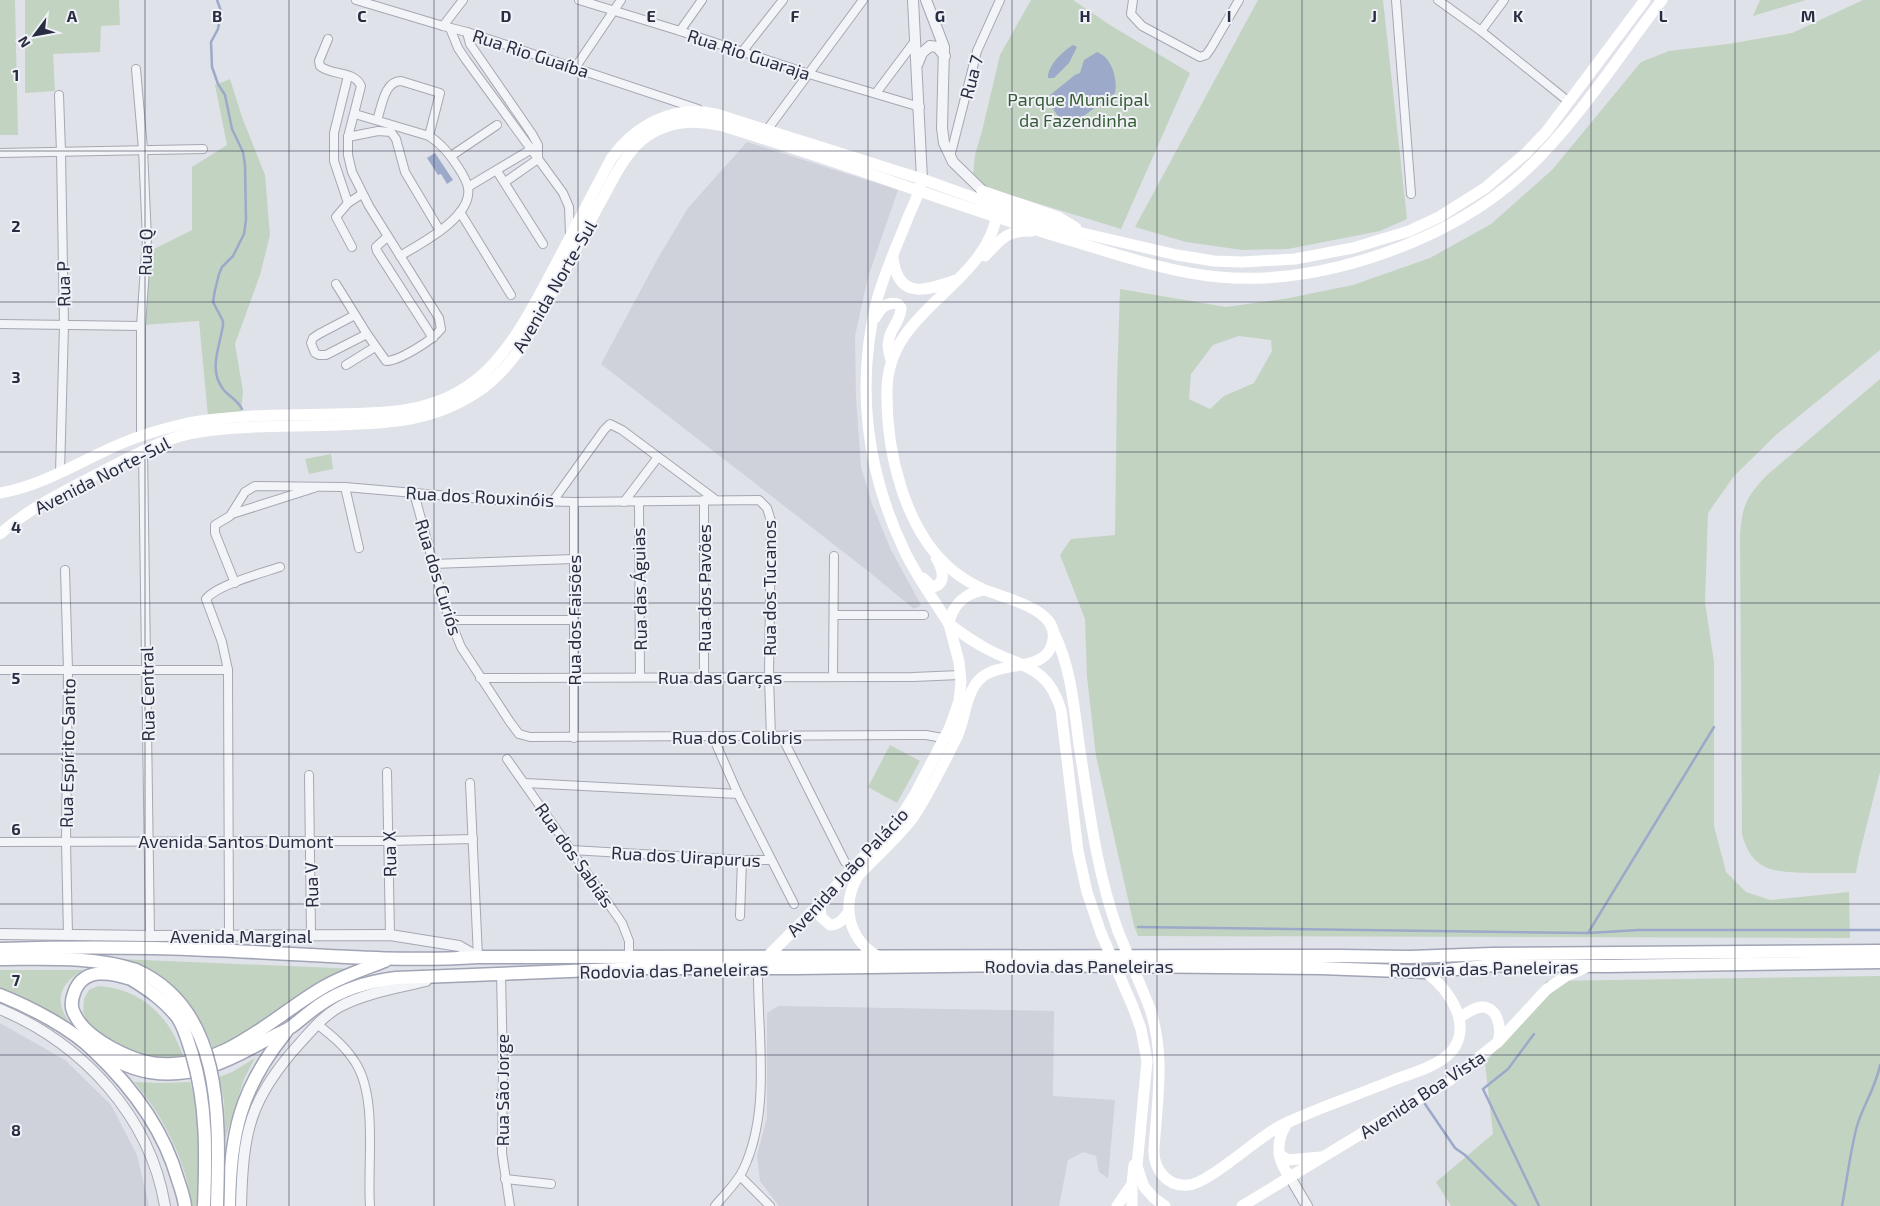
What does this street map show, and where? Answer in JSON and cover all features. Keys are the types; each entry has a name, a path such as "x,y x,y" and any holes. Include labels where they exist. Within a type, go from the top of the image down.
{"main road":[{"path":"997,211 1052,226 1177,255 1233,262 1268,262 1295,259 1353,248 1409,231 1439,217 1485,188 1526,153 1569,102 1645,0"},
{"path":"997,211 1040,231 1161,266 1197,274 1250,278 1309,273 1338,267 1403,246 1436,232 1460,218 1523,173 1558,136 1662,0"},
{"name":"Avenida Norte-Sul","path":"0,493 33,485 109,448 141,436 177,426 208,420 406,410 448,398 476,380 502,355 527,317 612,159 628,138 648,124 668,115 687,111 705,111 922,179 997,211"},
{"name":"Avenida Norte-Sul","path":"0,534 29,511 47,500 168,440 198,432 240,428 377,424 407,421 444,411 470,397 504,370 526,341 611,183 632,150 652,133 671,124 695,121 719,125 920,190 997,211"},
{"name":"Avenida João Palácio","path":"877,956 865,947 855,934 848,912 851,890 858,876 911,820 950,739 960,692 957,652 949,624 906,554 883,498 868,437 867,372 872,322 893,256 920,190 922,179"},
{"path":"982,191 1058,217 1084,233"},
{"path":"970,268 986,245 997,211"},
{"path":"906,554 928,584 932,587 941,582 940,563 905,499 892,451 887,390 891,360 911,326 970,268 980,261 996,242 1007,235 1019,231 1040,231"},
{"path":"893,256 896,274 903,284 912,289 930,288 960,278"},
{"path":"872,322 885,305 892,303 900,306 900,316 889,338 888,349 891,360"},
{"path":"928,543 950,569 968,582 1034,609 1044,616 1050,626"},
{"path":"984,590 971,593 960,601 952,611 949,624 987,649 1034,669 1044,678 1058,703 1082,871 1101,933 1133,1007 1146,1050 1146,1071 1137,1158 1139,1173 1149,1193 1164,1206"},
{"name":"Avenida João Palácio","path":"768,956 905,811 963,721 970,696 978,681 991,671 1038,660 1047,653 1053,637 1050,626"},
{"name":"Avenida Boa Vista","path":"1050,626 1059,642 1069,678 1095,852 1106,895 1118,931 1149,1006 1157,1032 1160,1057 1154,1156 1157,1168 1165,1178 1181,1185 1198,1183 1265,1135 1288,1122 1441,1060 1452,1051 1458,1040 1459,1018"},
{"path":"820,903 821,918 830,925 836,925 842,921 848,912"},
{"name":"Rodovia das Paneleiras","path":"0,949 208,950 440,960 478,957 630,957 643,963 758,968 1016,965 1321,968 1426,972 1495,965 1589,966 1880,962"},
{"name":"Rodovia das Paneleiras","path":"291,1027 343,990 370,981 768,956 1410,957 1501,954 1880,951"},
{"path":"0,959 86,960 116,964 134,974 161,999 178,1019 189,1042 204,1104 206,1151 204,1206"},
{"path":"217,1206 218,1131 213,1086 206,1053 192,1020 176,997 150,976 111,973 92,974 79,983 72,1001 75,1016 93,1035 128,1056 160,1064 173,1064 193,1061 219,1053 260,1030 325,986 390,959"},
{"name":"Avenida Boa Vista","path":"1242,1206 1450,1080 1498,1042 1546,990 1566,976 1589,966"},
{"path":"1426,972 1447,992 1459,1018 1477,1008 1490,1010 1499,1022 1498,1042"},
{"path":"0,995 53,1021 94,1050 130,1067 148,1072 182,1073 211,1067 291,1027"},
{"path":"230,1206 236,1126 242,1107 257,1073 291,1027"},
{"path":"94,1050 129,1088 153,1121 172,1157 185,1206"},
{"path":"1132,1206 1132,1184 1142,1116"},
{"path":"1288,1122 1281,1135 1279,1154 1282,1167 1290,1177"},
{"path":"1279,1154 1288,1160 1323,1157"},
{"path":"1117,1206 1132,1184"},
{"path":"180,1206 181,1189"}],"street":[{"name":"Rua Rio Guaíba","path":"356,0 467,32 480,38 705,111"},
{"path":"463,0 446,27 458,48 534,147"},
{"name":"Rua Rio Guaraja","path":"580,0 809,74 920,107"},
{"path":"575,68 621,0"},
{"path":"680,31 702,0"},
{"path":"742,52 783,0"},
{"path":"767,130 863,0"},
{"path":"926,0 943,40 945,56 942,128 944,143 950,158 982,191 997,211"},
{"name":"Rua 7","path":"950,158 977,51 1000,0"},
{"path":"1133,0 1130,14 1142,26 1196,56 1203,57 1211,48 1238,0"},
{"path":"1396,0 1411,194"},
{"path":"1438,0 1481,31 1569,102"},
{"path":"1481,31 1504,0"},
{"path":"912,1 920,107 922,179"},
{"path":"467,32 470,44 528,128 538,159 566,200 570,216 570,239"},
{"path":"458,48 480,38"},
{"path":"328,39 320,66 328,71 357,80 361,86 348,137 350,164 362,194 440,321 441,330 432,338 388,362 384,360 375,347 336,284"},
{"path":"876,93 915,41"},
{"path":"917,64 922,53 930,46 937,47 945,56"},
{"name":"Rua Q","path":"136,69 143,149 146,239 141,326 141,436"},
{"path":"348,76 334,133 334,161 348,203"},
{"path":"377,120 391,84 401,81 440,93 430,136"},
{"name":"Rua P","path":"59,95 64,324 60,473"},
{"path":"355,114 430,136 439,142 451,156 468,187 467,198 460,212 440,230 400,256"},
{"path":"451,156 497,125"},
{"path":"348,137 378,130 392,132 396,139 405,172 440,230"},
{"path":"468,187 534,147"},
{"path":"0,153 203,149"},
{"path":"505,182 538,159"},
{"path":"497,171 544,244"},
{"path":"352,247 336,217 348,203 362,194"},
{"path":"460,212 511,296"},
{"path":"388,237 376,247 377,251 432,338"},
{"path":"355,314 314,338 311,345 315,354 319,356 326,355 367,334"},
{"path":"0,324 141,326"},
{"path":"346,366 375,347"},
{"path":"553,501 610,424 617,427 716,500"},
{"name":"Rua Central","path":"143,451 150,936"},
{"path":"624,502 658,458"},
{"name":"Rua dos Rouxinóis","path":"235,583 215,533 215,525 232,514 241,497 252,487 262,485 345,487 494,500 639,502 756,500 762,502"},
{"path":"232,514 320,486"},
{"path":"345,487 359,548"},
{"name":"Rua dos Curiós","path":"414,493 450,620 461,647 519,734"},
{"name":"Rua dos Pavões","path":"704,500 704,676"},
{"name":"Rua dos Faisões","path":"574,502 574,738"},
{"name":"Rua das Águias","path":"639,502 640,677"},
{"name":"Rua dos Tucanos","path":"762,502 769,511 771,521 769,677 771,737"},
{"path":"832,676 834,556"},
{"path":"433,564 574,559"},
{"path":"229,935 228,670 222,642 206,599 209,595 235,583 280,567"},
{"name":"Rua Espírito Santo","path":"66,570 68,935"},
{"path":"834,615 924,615"},
{"path":"450,620 574,620"},
{"path":"0,670 228,670"},
{"name":"Rua das Garças","path":"480,678 960,675"},
{"name":"Rua dos Colibris","path":"519,734 530,737 574,738 917,735 950,739"},
{"path":"713,737 770,860 794,904"},
{"path":"782,737 845,862"},
{"name":"Rua dos Sabiás","path":"508,759 625,928 630,945 630,957"},
{"name":"Rua X","path":"387,772 390,935"},
{"name":"Rua V","path":"309,775 311,935"},
{"path":"470,783 478,957"},
{"path":"525,783 738,794"},
{"name":"Avenida Santos Dumont","path":"0,842 310,842 472,839"},
{"name":"Rua dos Uirapurus","path":"572,850 770,860"},
{"path":"740,916 742,860"},
{"name":"Avenida Marginal","path":"0,934 150,936 390,935 459,946 478,957"},
{"path":"715,1206 740,1176 755,1134 760,1100 758,968"},
{"name":"Rua São Jorge","path":"501,973 502,1153 510,1206"},
{"path":"241,1206 243,1154 248,1128 257,1104 280,1066 317,1024 339,1007 354,1000 446,976"},
{"path":"0,1009 26,1022 74,1054 100,1077 120,1100 146,1142 157,1173 165,1206"},
{"path":"317,1024 349,1053 364,1078 369,1104 370,1206"},
{"path":"740,1176 770,1206"},
{"path":"1290,1177 1307,1206"},
{"path":"505,1178 551,1184"}],"shaded area":[{"path":"747,142 898,190 868,277 855,336 856,398 861,467 872,504 891,550 921,605 914,609 868,571 601,364 658,258 688,208"},
{"path":"778,1006 1054,1011 1053,1096 1115,1100 1108,1178 1099,1172 1096,1156 1083,1152 1068,1160 1059,1206 779,1206 760,1181 757,1155 767,1118 767,1013"},
{"path":"0,1023 65,1060 111,1105 137,1155 149,1206 0,1206"}],"green space":[{"path":"0,0 15,0 18,135 0,135"},
{"path":"25,0 119,0 120,25 101,26 100,52 53,54 55,91 25,93"},
{"name":"Parque Municipal da Fazendinha","path":"1031,0 1073,0 1110,25 1190,73 1121,229 987,188 973,176 975,155 1000,55"},
{"path":"1258,0 1383,0 1407,219 1380,231 1288,249 1242,250 1186,242 1135,227"},
{"path":"1760,0 1806,0 1753,16"},
{"path":"1863,0 1880,0 1880,350 1777,434 1734,476 1708,513 1705,602 1714,662 1714,826 1726,872 1746,892 1770,900 1849,892 1850,938 1138,936 1134,926 1096,756 1087,677 1085,619 1060,555 1071,539 1115,535 1120,289 1226,307 1289,298 1353,285 1430,258 1491,224 1552,170 1641,62 1669,51 1728,44 1792,33","holes":["1239,336 1271,340 1272,351 1254,383 1224,396 1210,409 1189,399 1191,374 1213,345"]},
{"path":"230,79 242,117 265,175 270,235 260,275 235,344 243,391 241,413 208,417 199,321 143,325 144,254 192,230 192,167 227,145 215,85"},
{"path":"1880,379 1880,772 1856,873 1796,873 1775,870 1758,863 1746,847 1742,834 1740,536 1742,517 1746,502 1767,475"},
{"path":"331,454 333,469 309,474 305,459"},
{"path":"890,745 920,761 897,803 868,787"},
{"path":"119,959 360,969 253,1031 214,1051 199,1018 178,993 152,973"},
{"path":"0,970 83,970 67,983 61,997 64,1013 76,1030 0,990"},
{"path":"1880,976 1880,1206 1451,1206 1436,1182 1493,1134 1485,1063 1532,1007 1546,981"},
{"path":"98,986 114,988 129,993 153,1008 171,1031 184,1059 150,1060 107,1040 87,1021 83,1012 84,999 89,990"},
{"path":"255,1058 244,1079 225,1139 224,1101 219,1077 232,1072"},
{"path":"134,1082 190,1082 199,1128 197,1206 191,1206 185,1173 164,1124"}],"water":[{"path":"1073,45 1077,47 1069,63 1054,78 1048,78 1048,73 1053,64 1060,55"},
{"path":"1097,52 1107,59 1113,70 1116,82 1115,93 1074,123 1066,125 1052,107 1050,95 1080,73 1084,60"},
{"path":"435,153 453,180 447,184 441,174 438,175 427,158"}],"waterway":[{"path":"217,0 221,11 218,29 211,42 212,67 218,84 225,95 232,129 243,152 246,220 244,234 233,256 222,267 215,290 213,302 223,321 216,358 216,374 223,389 242,409"},
{"path":"1588,933 1714,727"},
{"path":"1138,927 1588,933 1639,930 1880,930"},
{"path":"1534,1034 1508,1069 1483,1089 1539,1206"},
{"path":"1842,1206 1857,1126 1876,1081 1880,1065"},
{"path":"1425,1104 1455,1148 1465,1155 1516,1206"}]}
